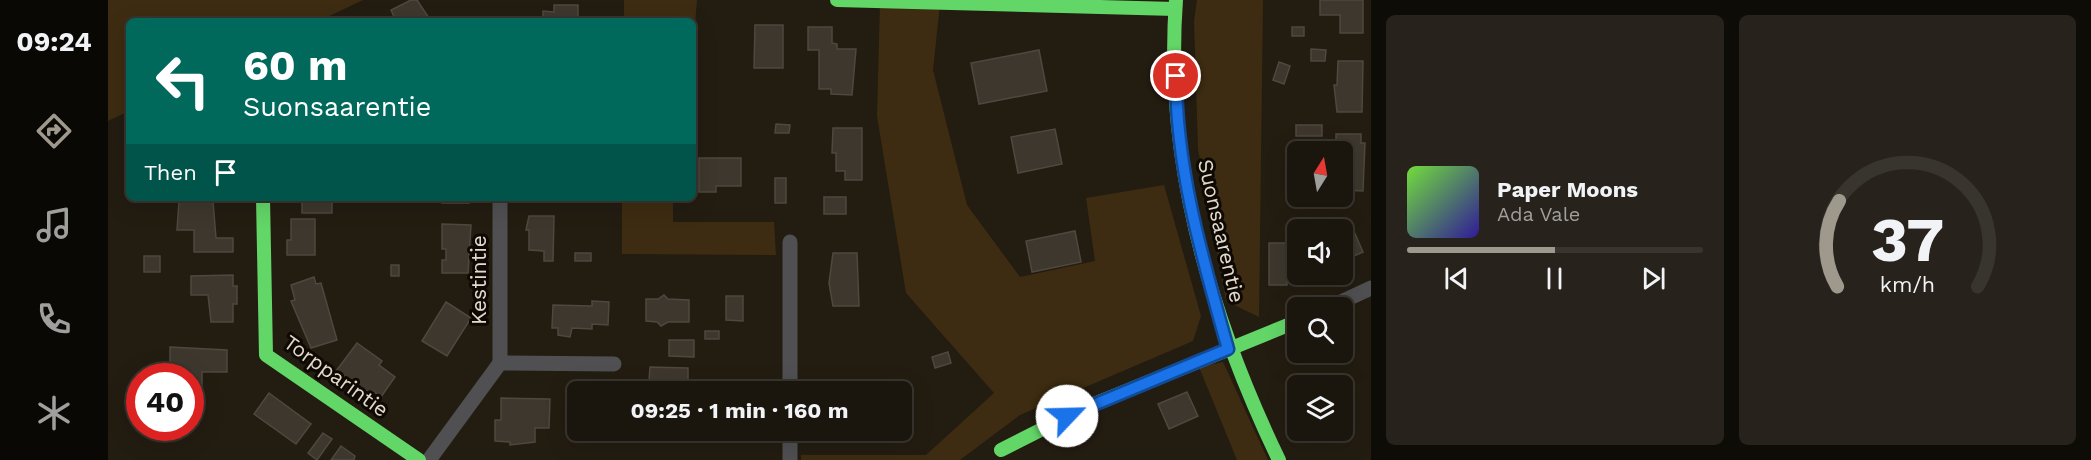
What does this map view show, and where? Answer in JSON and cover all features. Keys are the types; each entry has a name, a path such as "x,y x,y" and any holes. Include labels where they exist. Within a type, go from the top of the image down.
{"street":[{"path":"837,0 1176,5"},
{"name":"Suonsaarentie","path":"1176,5 1176,99 1190,206 1228,349 1251,406 1279,460"},
{"name":"Torpparintie","path":"263,201 266,355 419,460"},
{"name":"Kestintie","path":"500,201 500,363"},
{"path":"790,242 790,381"},
{"path":"1352,297 1371,288"},
{"path":"1000,450 1082,409 1287,325"},
{"path":"429,460 500,363 614,364"},
{"path":"790,441 790,460"}],"shaded area":[{"path":"108,0 363,0 325,18 126,18 126,112 108,121"},
{"path":"624,0 697,0 696,18 624,18"},
{"path":"1197,0 1263,0 1259,317 1226,301 1198,149 1194,21"},
{"path":"880,2 940,4 933,70 967,205 1020,277 1095,261 1086,198 1164,185 1201,316 1193,341 1020,415 960,460 801,460 801,455 926,455 994,393 906,293 877,116"},
{"path":"622,201 673,201 673,222 774,222 776,255 622,254"},
{"path":"1223,362 1268,460 1237,460 1199,367"}],"building":[{"path":"411,0 417,0 429,18 395,18 391,10"},
{"path":"1320,0 1363,0 1363,33 1340,33 1340,15 1320,15"},
{"path":"554,5 578,5 578,18 543,18 543,11 554,12"},
{"path":"755,25 783,25 783,68 754,68"},
{"path":"808,27 832,27 832,43 837,44 837,49 856,49 852,95 831,94 831,89 819,89 819,50 808,50"},
{"path":"1292,27 1304,27 1304,36 1292,36"},
{"path":"1311,49 1326,50 1325,61 1311,61"},
{"path":"1039,50 1047,91 979,104 971,63"},
{"path":"1338,61 1363,61 1362,112 1337,112 1334,85 1337,85"},
{"path":"1279,62 1290,66 1284,84 1273,80"},
{"path":"776,124 790,125 789,133 775,133"},
{"path":"1296,125 1322,125 1322,136 1296,136"},
{"path":"833,128 862,128 862,180 845,180 845,171 836,171 836,153 832,153"},
{"path":"1055,129 1062,164 1018,173 1011,137"},
{"path":"1336,134 1361,134 1361,143 1365,143 1363,191 1353,191 1353,141 1336,141"},
{"path":"699,158 741,158 741,186 716,186 716,192 699,192"},
{"path":"775,178 786,178 786,203 775,203"},
{"path":"824,197 846,197 846,214 824,214"},
{"path":"179,201 213,201 216,238 233,238 233,252 194,252 194,230 177,230"},
{"path":"302,201 332,201 332,213 302,213"},
{"path":"442,201 469,201 469,203 442,203"},
{"path":"529,216 554,216 553,261 544,261 544,251 529,250 529,230 526,230"},
{"path":"291,219 315,219 315,255 287,255 287,240 291,240"},
{"path":"442,224 471,225 468,273 442,273 442,260 446,260 446,249 442,249"},
{"path":"1353,229 1363,252 1353,256"},
{"path":"1075,231 1081,262 1032,272 1026,241"},
{"path":"1269,243 1287,243 1287,285 1269,285"},
{"path":"575,253 591,253 591,261 575,261"},
{"path":"833,253 857,253 859,306 833,306 829,283"},
{"path":"144,256 160,256 160,272 144,272"},
{"path":"391,265 399,265 399,276 391,276"},
{"path":"233,275 233,286 237,286 237,304 233,304 233,322 211,322 208,295 191,295 191,276"},
{"path":"314,277 316,284 321,283 337,340 311,348 291,301 295,300 291,285"},
{"path":"664,295 668,299 689,300 689,322 668,322 661,326 657,322 646,321 646,299 658,299"},
{"path":"726,296 743,296 743,321 726,320"},
{"path":"592,301 609,302 608,325 592,324 592,329 572,328 570,337 558,335 558,328 552,328 553,305 592,306"},
{"path":"446,302 471,318 447,356 422,341"},
{"path":"705,331 719,331 719,339 705,339"},
{"path":"669,340 694,340 694,357 669,356"},
{"path":"357,343 382,361 379,365 395,377 381,397 373,391 370,395 336,371"},
{"path":"170,347 227,350 227,372 204,372 204,363 170,363"},
{"path":"948,352 951,363 935,368 932,357"},
{"path":"650,367 688,368 688,381 649,381"},
{"path":"880,380 903,380 903,381"},
{"path":"1187,392 1198,416 1169,429 1158,404"},
{"path":"269,393 311,424 296,444 254,414"},
{"path":"501,398 550,399 549,428 535,428 535,442 510,445 510,442 495,441 495,420 501,420"},
{"path":"323,433 332,439 317,460 308,453"},
{"path":"341,446 355,456 354,460 331,460"}],"traffic: fast":[{"path":"837,0 1175,9"},
{"path":"1176,0 1174,60 1177,119 1185,178 1197,236 1232,350 1279,460"},
{"path":"263,201 266,355 419,460"},
{"path":"1001,450 1082,409 1287,325"}],"route":[{"path":"1067,416 1228,349 1190,206 1176,99 1176,76"}]}
